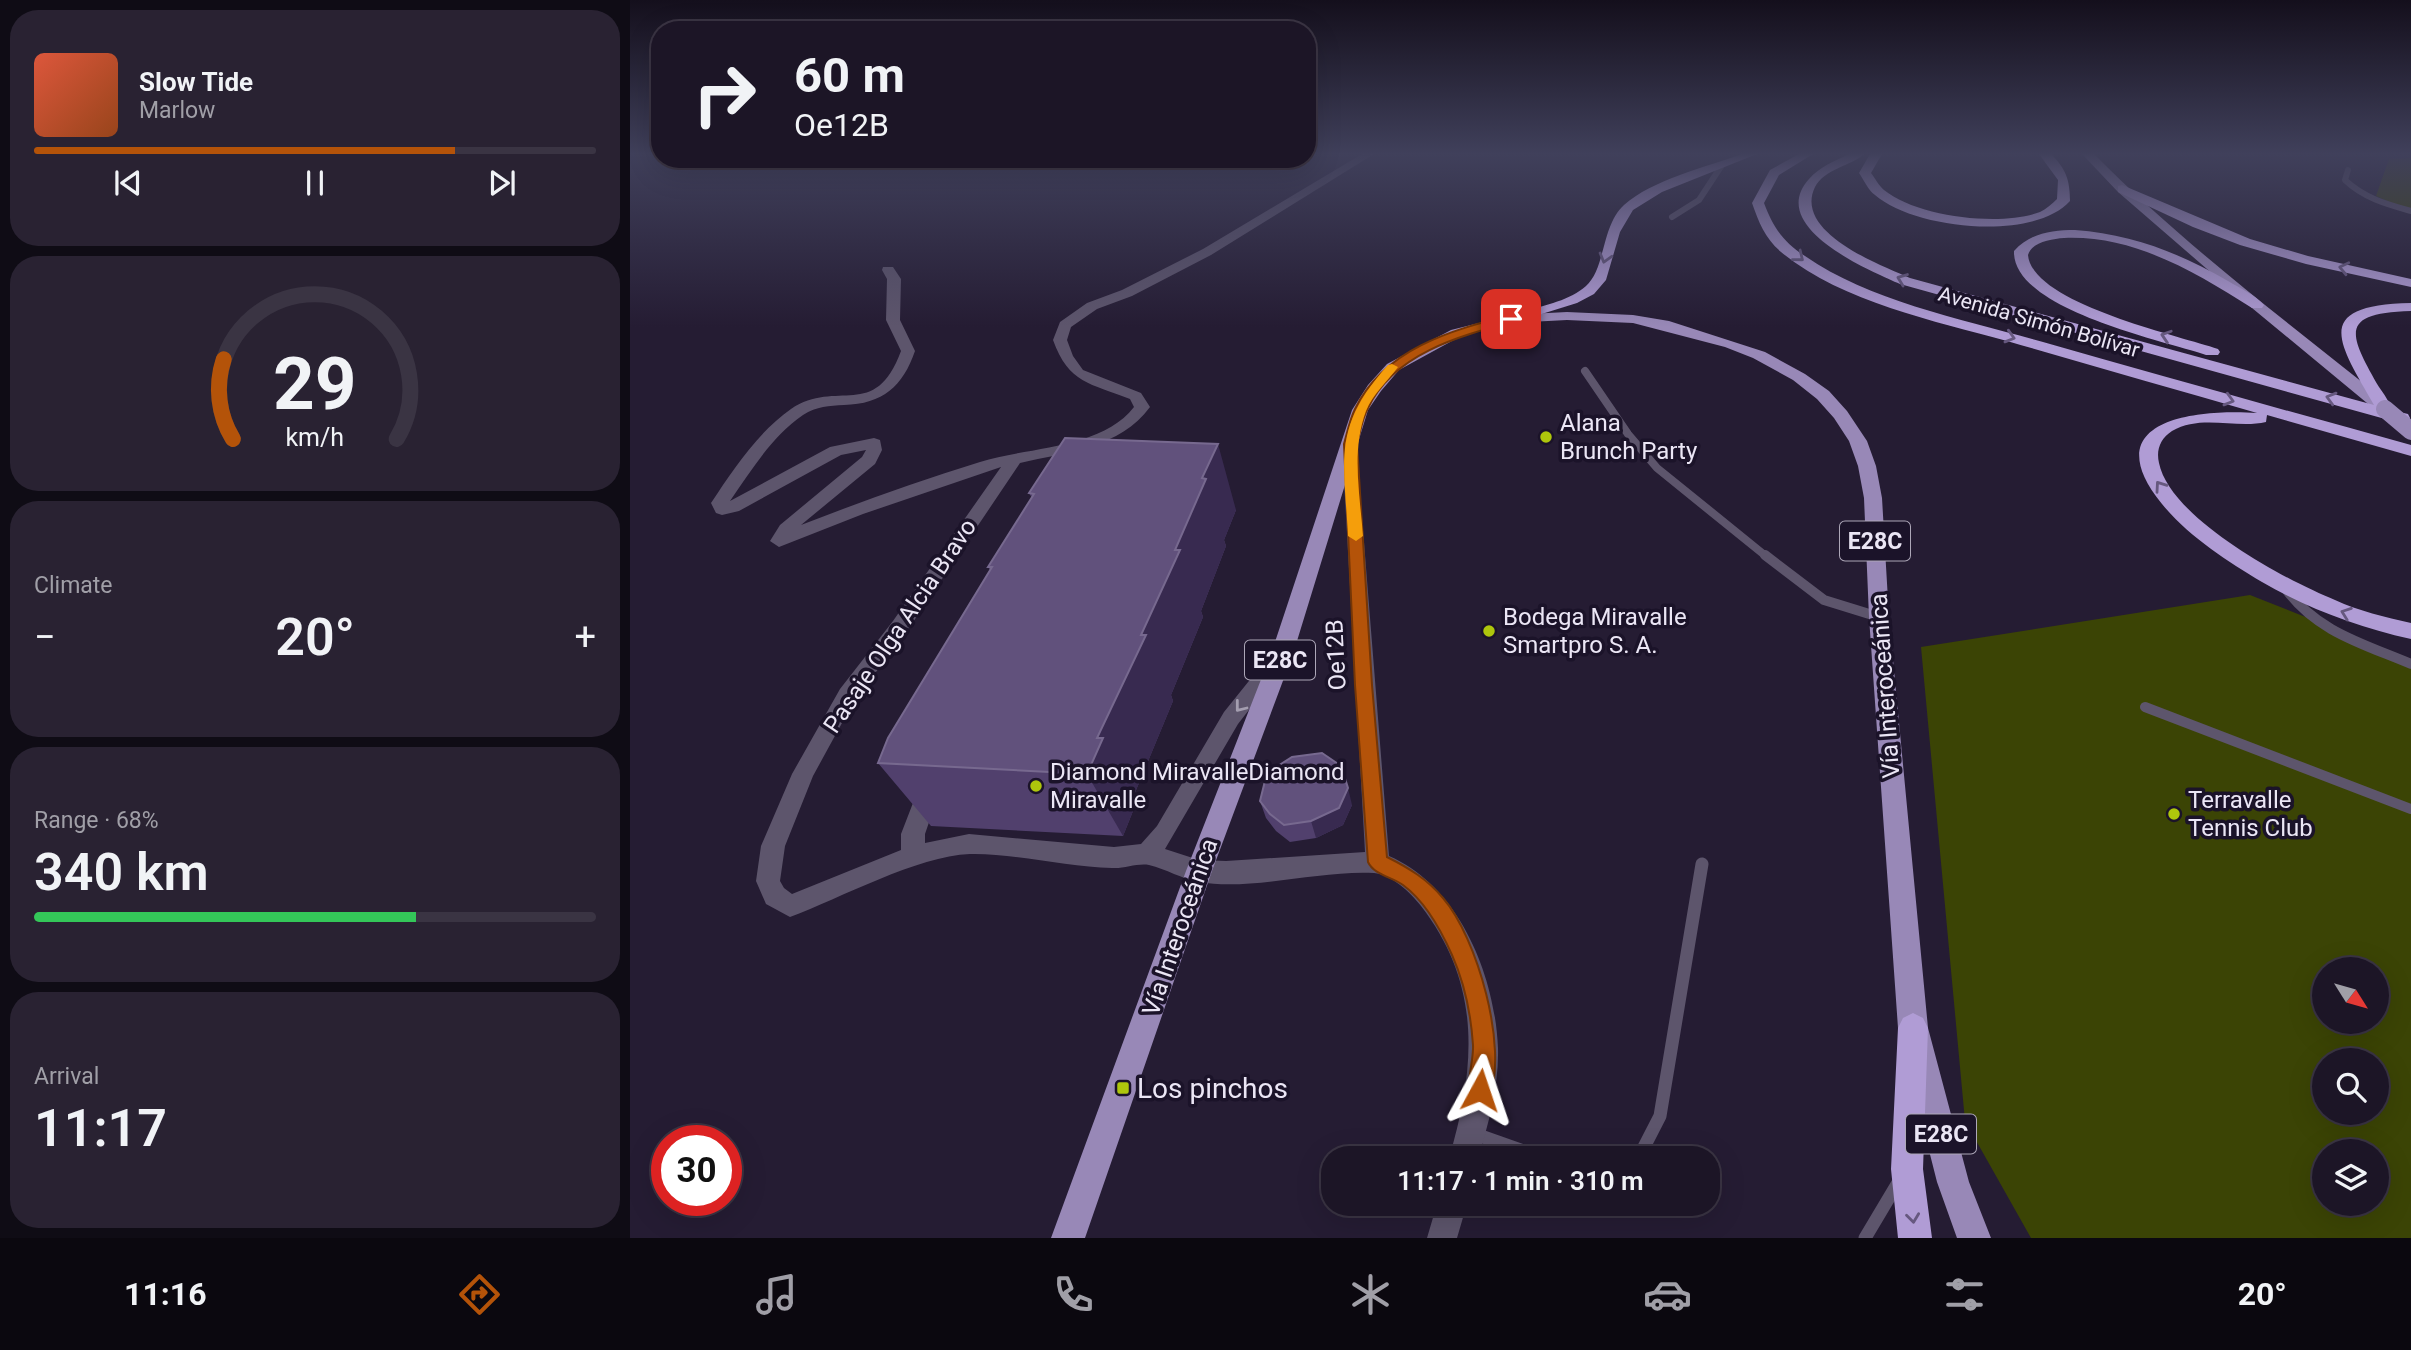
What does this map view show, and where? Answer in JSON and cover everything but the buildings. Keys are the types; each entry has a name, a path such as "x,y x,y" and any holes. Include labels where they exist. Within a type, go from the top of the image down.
{"highway":[{"path":"1511,319 1572,300 1589,291 1600,280 1613,232 1626,212"},
{"name":"Avenida Simón Bolívar","path":"1762,212 1770,233 1807,264 1854,288 1920,312 2411,451"},
{"name":"Avenida Simón Bolívar","path":"1808,212 1815,227 1836,247 1905,281 2411,421"},
{"path":"1922,212 1976,222 2002,223 2043,216 2048,212"},
{"path":"2171,212 2244,242 2295,257 2411,283"},
{"path":"2257,305 2190,264 2130,241 2065,234 2037,238 2021,251 2020,263 2025,273 2034,283 2061,300 2228,358 2298,389"},
{"path":"2384,408 2354,354 2348,338 2348,323 2356,313 2373,308 2411,307"},
{"path":"2314,424 2239,416 2180,421 2161,430 2151,442 2148,459 2153,476 2167,496 2218,543 2285,586 2344,613 2411,631"},
{"path":"1913,1028 1907,1169 1915,1238"}],"main road":[{"path":"2149,212 2411,431"},
{"name":"Vía Interoceánica","path":"1068,1238 1199,871 1282,653 1360,410 1392,367 1455,333 1511,319 1601,316 1669,326 1759,355 1799,377 1823,395 1858,441 1867,466 1873,498 1879,617 1913,1028 1953,1182 1974,1238"}],"street":[{"path":"888,270 894,279 893,320 908,351 902,369 888,388 870,399 811,404 789,419 758,450 720,503 722,509 733,507 836,451 874,443 869,460 786,530 779,541 934,482 987,465 1090,442 1113,433 1133,419 1142,407 1136,396 1078,373 1066,356 1060,340 1065,325 1091,306 1127,293 1207,252 1273,212"},
{"name":"Oe12B","path":"1350,444 1364,685 1378,862"},
{"name":"Pasaje Olga Alcia Bravo","path":"1014,460 900,625 847,695 803,774 773,846 768,881 775,896 790,906 913,856 969,844 1114,858 1147,855 1199,871 1226,872 1378,862"},
{"path":"1147,855 1165,833 1231,718 1282,653"},
{"path":"913,856 914,834 935,772"},
{"path":"1378,862 1410,879 1438,907 1463,954 1479,1007 1484,1046 1480,1090 1467,1146"},
{"path":"1442,1238 1448,1216"}],"lane":[{"path":"1672,217 1680,212"},
{"path":"1585,371 1628,434 1657,468 1809,591 1824,600 1879,617"},
{"path":"2285,586 2296,606 2314,622 2411,664"},
{"path":"2145,707 2411,809"},
{"path":"1644,1146 1660,1116 1702,864"},
{"path":"1471,1133 1509,1146"},
{"path":"1865,1238 1907,1169"}],"green space":[{"name":"Terravalle Tennis Club","path":"2250,595 2411,659 2411,1238 2031,1238 1965,1121 1921,647"}],"slow traffic":[{"path":"1356,536 1350,444 1360,410 1392,367"}],"place":[{"name":"Alana Brunch Party","path":"1546,437"},
{"name":"Bodega Miravalle Smartpro S. A.","path":"1489,631"},
{"name":"Diamond MiravalleDiamond Miravalle","path":"1036,786"},
{"name":"Terravalle Tennis Club","path":"2174,814"},
{"name":"Los pinchos","path":"1123,1088"}],"route":[{"path":"1480,1090 1484,1046 1479,1007 1463,954 1438,907 1410,879 1378,862 1364,685 1350,444 1360,410 1392,367 1455,333 1511,319"}]}
